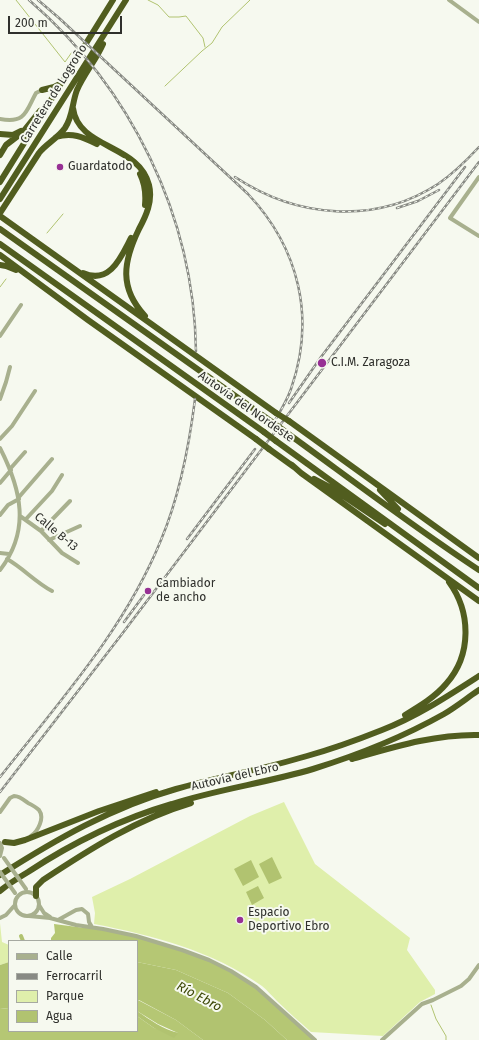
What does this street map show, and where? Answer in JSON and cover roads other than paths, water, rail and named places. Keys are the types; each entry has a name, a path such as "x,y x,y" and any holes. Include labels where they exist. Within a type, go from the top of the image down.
{"highway":[{"name":"Carretera de Logroño","path":"0,182 113,0"},
{"path":"127,0 111,24 102,47 77,90 73,108 66,126 56,137 44,146 1,216 52,254 289,421 479,558"},
{"name":"Carretera de Logroño","path":"0,199 111,24"},
{"path":"42,90 62,83"},
{"path":"0,155 6,145 19,136 28,127 44,106 50,101 47,94 42,90"},
{"path":"73,108 75,118 82,128 96,139 133,160 148,180 150,192 149,206 129,252 126,268 127,285 133,300 139,309 154,325 171,338"},
{"path":"0,134 13,135 28,127"},
{"path":"52,254 85,274 94,276 107,273 115,266 123,253 141,216 146,199 145,186 140,174 132,164 125,159 78,136 67,134 56,137"},
{"name":"Autovía del Nordeste","path":"0,229 272,422 439,543 479,570"},
{"name":"Autovía del Nordeste","path":"0,244 264,432 479,588"},
{"path":"0,255 292,465 333,489 382,524 393,527"},
{"path":"0,265 28,276"},
{"path":"292,465 301,473 479,600"},
{"path":"359,472 380,490 406,518"},
{"path":"455,540 479,553"},
{"path":"366,736 405,715 433,696 448,682 456,668 465,644 466,621 460,600 455,590 444,576"},
{"name":"Autovía del Ebro","path":"0,876 32,855 72,832 103,817 175,789 307,756 366,736 404,720 439,701 479,676"},
{"name":"Autovía del Ebro","path":"0,891 45,861 107,828 172,803 273,780 335,762 392,739 444,714 479,690"},
{"path":"273,780 314,771 390,748 423,740 455,735 479,735"},
{"path":"36,896 36,887 43,880 114,835 174,808 246,786"},
{"path":"2,842 21,842 99,811 147,795 175,789"}],"street":[{"path":"449,0 479,22"},
{"path":"0,119 12,120 22,117 28,110 36,93 42,90"},
{"path":"479,177 450,218 479,236"},
{"path":"0,336 20,305"},
{"path":"0,399 10,367"},
{"path":"0,439 12,426 35,391"},
{"path":"0,448 2,455 11,470 19,498 20,516 14,543 0,570"},
{"path":"0,482 24,452"},
{"path":"0,515 8,505 19,498 52,459"},
{"path":"26,519 52,491 62,475"},
{"path":"40,531 70,501"},
{"name":"Calle B-13","path":"20,516 40,531 62,553 78,563"},
{"path":"49,540 80,526"},
{"path":"0,553 9,554"},
{"path":"7,559 18,566 40,585 52,591"},
{"path":"0,812 10,798 16,796 20,797 37,809 41,816 40,825 34,834 18,841 2,842 2,855 27,890 36,896 44,913 50,918"},
{"path":"0,872 15,896 14,906 20,915"},
{"path":"15,896 27,890"},
{"path":"30,916 36,912 39,905"},
{"path":"0,918 14,906"},
{"path":"58,920 80,908 88,912 88,919 92,927"},
{"path":"6,914 50,918 81,926 136,936 209,960 231,971 256,987 315,1040"},
{"path":"81,926 88,919"},
{"path":"382,1040 422,1004 461,986 469,979 479,965"}],"water":[{"path":"272,857 282,878 269,884 259,864"},
{"path":"251,860 259,877 243,886 234,869"},
{"path":"258,886 264,898 252,905 246,892"},
{"path":"8,962 8,1008 0,1009 0,965"},
{"name":"Río Ebro","path":"138,962 176,970 228,993 265,1020 287,1040 203,1040 176,1020 139,1000"},
{"path":"138,1012 162,1027 178,1033 174,1038 154,1028 138,1017"}],"waterway":[{"path":"16,0 65,62 72,52"},
{"path":"148,0 158,5 169,17 186,16 203,38 205,47"},
{"path":"165,86 212,43 222,27 250,0"},
{"path":"47,233 63,214"},
{"path":"0,287 6,279"},
{"path":"21,936 23,940"},
{"path":"431,1005 436,1019 446,1036 446,1040"}],"railway":[{"path":"29,0 65,35 98,73 126,114 150,158 169,204 183,252 192,301 196,351"},
{"path":"38,0 248,194 266,215 280,237 291,261 298,285 302,310 302,336 298,362 291,389 271,427"},
{"path":"235,177 259,191 284,201 310,208 336,211 362,211 388,206 414,197 438,184 460,167 479,147"},
{"path":"0,792 122,634 479,162"},
{"path":"289,403 321,357 465,167"},
{"path":"397,208 418,201 439,190"},
{"path":"0,777 89,664 129,604 146,573 168,523 179,488 187,453 195,399"},
{"path":"187,539 255,449"},
{"path":"124,622 144,595"}],"place":[{"name":"Guardatodo","path":"60,167"},
{"name":"C.I.M. Zaragoza","path":"322,363"},
{"name":"Cambiador de ancho","path":"148,591"},
{"name":"Espacio Deportivo Ebro","path":"240,920"}]}
